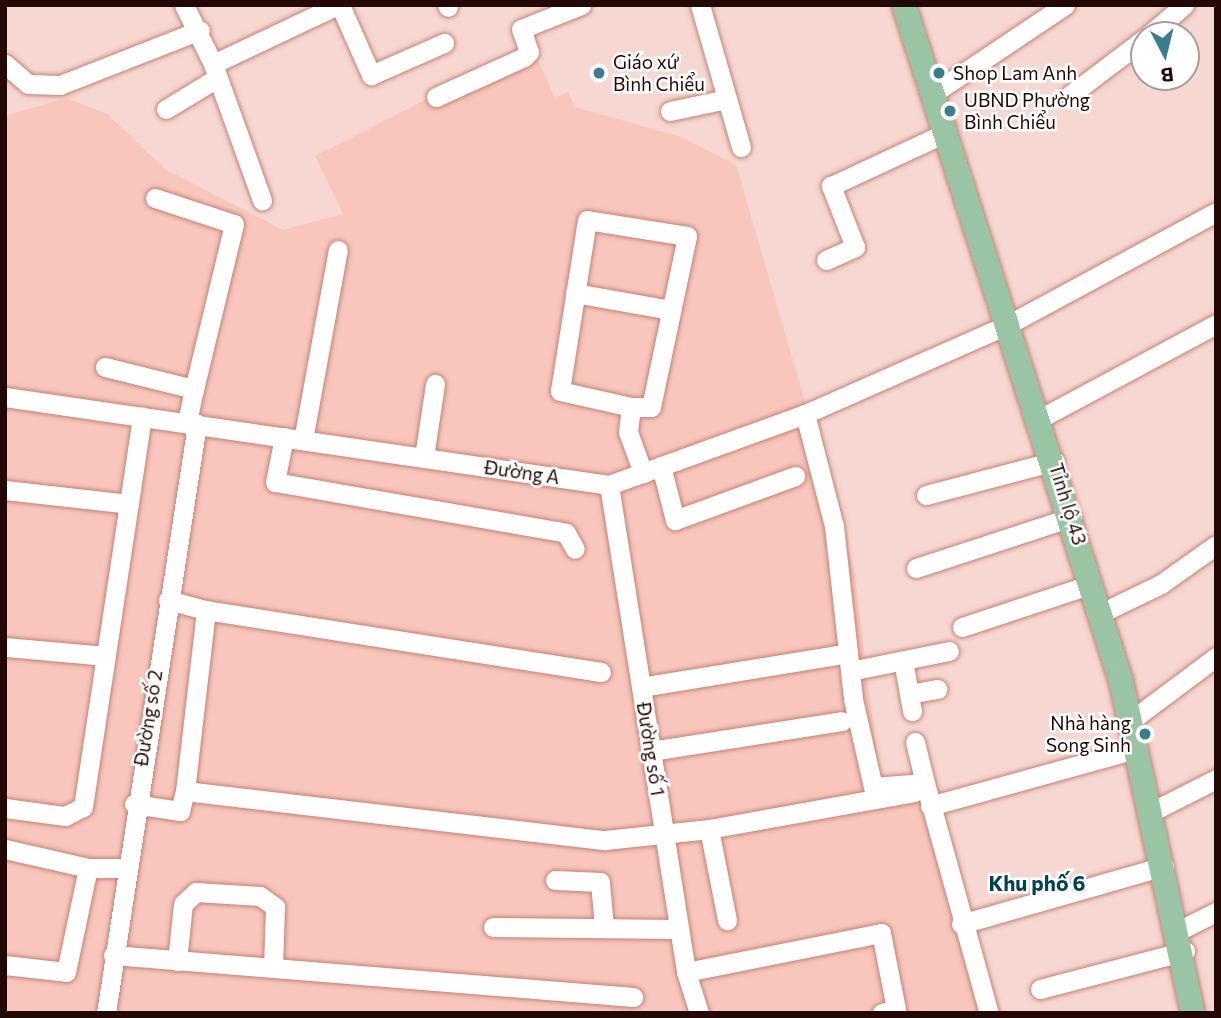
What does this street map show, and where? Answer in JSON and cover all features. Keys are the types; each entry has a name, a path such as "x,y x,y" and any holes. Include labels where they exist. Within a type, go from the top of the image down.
{"main road":[{"name":"Tỉnh lộ 43","path":"904,5 1011,323 1101,612 1182,940 1193,1013"}],"street":[{"path":"184,5 200,30 262,200"},
{"path":"166,109 215,71 304,13 339,5 371,75 444,43"},
{"path":"436,97 524,57 529,52 522,29 581,5"},
{"path":"700,5 741,148"},
{"path":"932,94 1065,5"},
{"path":"1165,21 1184,5"},
{"path":"5,64 28,84 61,85 200,30"},
{"path":"1070,94 1130,49"},
{"path":"670,111 727,99"},
{"path":"826,260 855,247 831,186 945,133"},
{"name":"Đường số 2","path":"106,1013 124,868 168,600 192,423 194,389 234,224 155,198"},
{"name":"Đường A","path":"5,397 609,485 805,414 1011,323 1216,212"},
{"path":"587,220 687,236 651,407 631,407 560,391 575,292 587,220"},
{"path":"338,250 293,438 275,482 566,533 575,549"},
{"path":"575,292 670,310"},
{"path":"1041,418 1216,324"},
{"path":"105,367 194,389"},
{"path":"424,457 435,384"},
{"path":"631,407 628,432 652,469 675,520 795,476"},
{"path":"805,414 834,526 850,671 873,787 920,787"},
{"path":"5,808 65,816 83,807 142,416"},
{"path":"926,495 1055,461"},
{"name":"Đường số 1","path":"609,485 686,972 699,1013"},
{"path":"5,490 129,504"},
{"path":"916,568 1072,517"},
{"path":"1101,612 1161,584 1216,545"},
{"path":"962,627 1092,584"},
{"path":"168,600 206,610 601,672"},
{"path":"134,804 180,811 185,790 206,610"},
{"path":"5,646 106,656"},
{"path":"850,671 949,651"},
{"path":"641,687 836,655"},
{"path":"1129,722 1216,657"},
{"path":"903,660 910,703 938,689"},
{"path":"652,751 842,721"},
{"path":"915,742 920,787 930,806 961,924 989,1013"},
{"path":"930,806 1136,749"},
{"path":"1151,812 1216,779"},
{"path":"185,790 605,840 709,829 920,787"},
{"path":"709,829 727,920"},
{"path":"5,849 88,867 124,868"},
{"path":"961,924 1086,885 1164,866"},
{"path":"5,965 66,972 88,867"},
{"path":"555,880 600,882 604,928"},
{"path":"177,961 183,904 196,892 260,896 275,907 273,968"},
{"path":"1040,989 1182,940 1216,912"},
{"path":"493,927 680,929"},
{"path":"686,972 881,933 896,1009 882,1013"},
{"path":"113,955 633,997"}],"shaded area":[{"path":"532,46 555,98 568,92 575,107 681,137 736,165 854,569 882,795 934,776 986,1013 5,1013 5,116 66,98 107,114 165,169 283,230 343,214 315,156"}],"place":[{"name":"Giáo xứ Bình Chiểu","path":"599,73"},
{"name":"Shop Lam Anh","path":"939,73"},
{"name":"UBND Phường Bình Chiểu","path":"950,111"},
{"name":"Nhà hàng Song Sinh","path":"1145,734"}],"district":[{"name":"Khu phố 6","path":"1037,883"}]}
